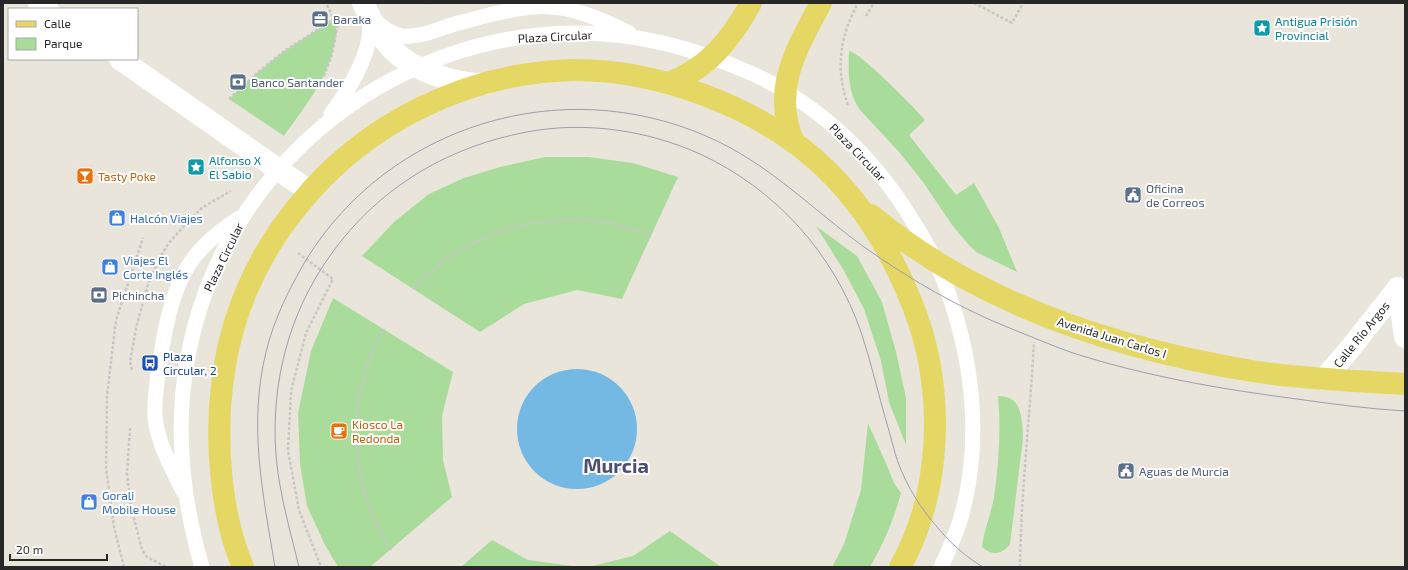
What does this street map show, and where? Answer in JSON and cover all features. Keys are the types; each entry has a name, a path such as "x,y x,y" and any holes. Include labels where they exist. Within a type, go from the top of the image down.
{"main road":[{"path":"668,83 688,75 721,48 751,3"},
{"path":"794,143 789,132 784,106 787,76 791,62 821,3"},
{"path":"243,567 237,553 228,517 219,442 220,404 224,369 232,331 258,264 271,240 309,191 337,163 367,140 398,120 431,102 484,84 539,72 577,70 612,73 668,83 693,91 755,118 787,137 816,161 843,188 867,218 904,283 918,318 927,352 933,390 935,435 933,464 927,499 919,526 900,567"},
{"name":"Avenida Juan Carlos I","path":"851,199 907,243 968,281 1030,310 1082,329 1129,344 1182,358 1258,372 1324,379 1405,384"}],"street":[{"path":"366,8 381,36 393,50 406,60 434,74 457,81 484,84"},
{"path":"121,60 309,191"},
{"name":"Calle Río Argos","path":"1324,379 1349,350 1402,282"},
{"name":"Calle Río Argos","path":"1402,282 1405,337"}],"lane":[{"path":"366,8 387,30 401,36 425,34 457,24 533,7 575,10 643,39"},
{"path":"313,134 340,102 360,65 369,37 370,28 366,8"},
{"name":"Plaza Circular","path":"202,567 191,525 188,503 182,444 182,403 187,362 196,321 209,283 224,248 245,213 278,169 313,134 345,109 372,91 419,66 454,53 494,42 528,36 577,33 617,36 658,42 711,57 763,79 801,100 830,122 871,162 898,196 937,263 954,306 964,345 970,385 973,427 971,469 963,508 954,538 941,567"},
{"path":"188,503 161,444 156,423 155,401 160,358 170,314 184,273 191,261 209,242 245,213"}],"path":[{"path":"229,100 283,52 334,19 326,3"},
{"path":"423,3 430,3"},
{"path":"846,30 849,19 858,3"},
{"path":"866,16 874,3"},
{"path":"974,3 1012,23 1023,3"},
{"path":"413,289 434,269 458,252 483,239 517,227 538,222 566,220 596,221 624,227 651,236"},
{"path":"124,567 114,527 106,468 107,396 116,320 143,238"},
{"path":"321,567 299,510 288,451 291,391 306,333 333,279"},
{"path":"384,329 371,355 362,383 357,411 356,440 359,469 366,497 376,524 391,550"}],"green space":[{"path":"334,19 337,29 331,58 326,70 307,104 284,136 229,99 257,73 283,52"},
{"path":"849,51 859,56 874,69 907,100 925,120 909,135 956,195 974,183 999,228 1017,272 976,252 968,244 952,225 923,182 900,153 860,110 851,89 849,74"},
{"path":"545,157 588,157 633,163 678,177 622,299 577,290 524,304 480,332 362,256 394,222 429,194 464,178 500,167"},
{"path":"816,226 857,256 882,302 896,352 906,398 906,445 889,402 881,361 864,309 843,269"},
{"path":"333,298 453,372 442,416 443,460 452,497 370,567 338,567 325,545 307,506 300,464 298,413 311,351"},
{"path":"998,396 1010,398 1018,406 1023,428 1023,438 1010,544 1004,550 993,553 982,547 994,497 997,472 999,446"},
{"path":"868,423 894,483 901,493 888,531 870,567 832,567 844,544 861,490"},
{"path":"670,531 721,567 588,567 633,556"},
{"path":"492,540 528,560 580,567 461,567"}],"water":[{"path":"577,369 600,373 620,386 633,406 637,429 633,452 620,472 600,485 577,489 554,485 534,472 521,452 517,429 521,406 534,386 554,373"}],"tram line":[{"path":"275,567 259,460 258,407 261,379 269,340 288,293 306,260 341,213 383,175 431,145 483,124 538,112 594,110 651,118 706,136 749,159 788,187 864,247 918,282 954,303 992,321 1070,352 1126,368 1182,381 1268,395 1405,411"},
{"path":"299,567 279,480 276,454 276,402 285,351 293,326 315,279 334,250 355,225 379,202 404,182 432,165 462,151 494,140 527,132 571,127 615,130 637,134 659,139 700,154 728,168 753,186 777,205 799,227 835,276 849,303 865,343 897,460 910,489 926,513 944,535 962,552 983,567"}],"place":[{"name":"Baraka","path":"320,19"},
{"name":"Antigua Prisión Provincial","path":"1262,28"},
{"name":"Banco Santander","path":"238,82"},
{"name":"Alfonso X El Sabio","path":"196,167"},
{"name":"Tasty Poke","path":"85,176"},
{"name":"Oficina de Correos","path":"1133,195"},
{"name":"Halcón Viajes","path":"117,218"},
{"name":"Viajes El Corte Inglés","path":"110,267"},
{"name":"Pichincha","path":"99,295"},
{"name":"Plaza Circular, 2","path":"150,363"},
{"name":"Kiosco La Redonda","path":"339,431"},
{"name":"Aguas de Murcia","path":"1126,471"},
{"name":"Gorali Mobile House","path":"89,502"}],"district":[{"name":"Murcia","path":"616,465"}]}
